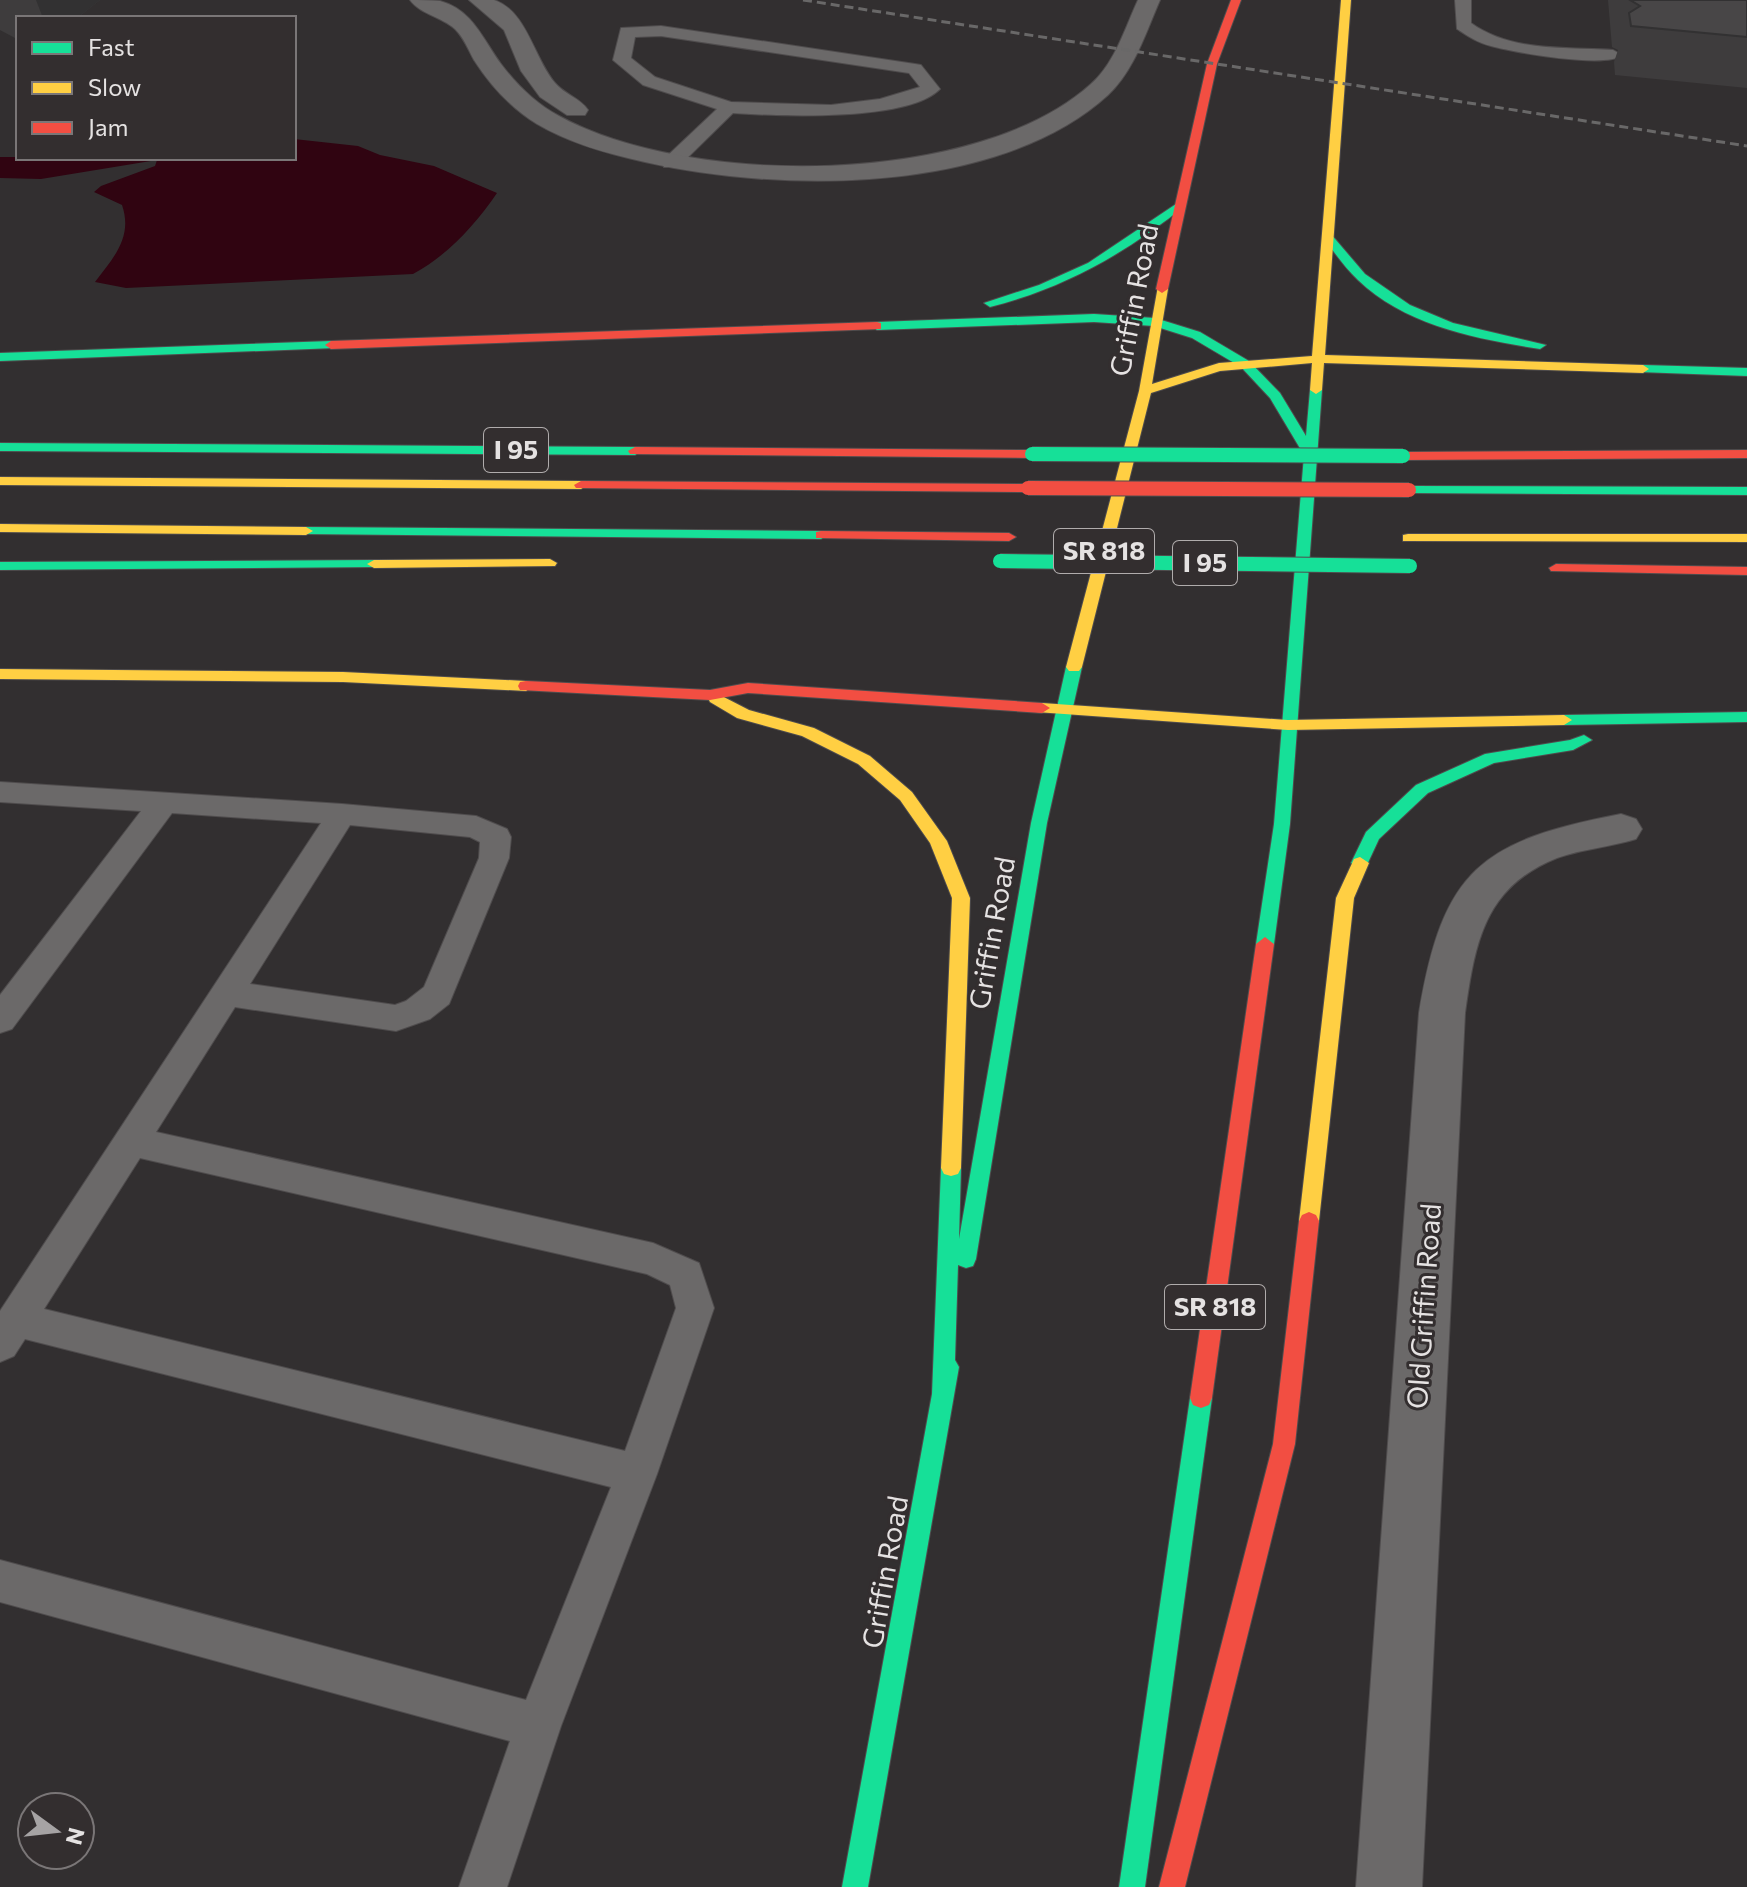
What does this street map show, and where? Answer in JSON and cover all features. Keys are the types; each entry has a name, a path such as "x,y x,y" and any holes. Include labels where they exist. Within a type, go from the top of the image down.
{"main road":[{"name":"Griffin Road","path":"855,1887 943,1400 1039,823 1063,710 1145,391 1155,322 1215,55 1236,0"},
{"path":"1322,0 1345,10"},
{"name":"SR 818","path":"1132,1887 1269,934 1282,824 1345,10"},
{"path":"882,325 1018,298 1065,283 1137,241 1182,203"},
{"path":"1326,235 1366,281 1408,308 1465,330 1530,344 1746,372"},
{"path":"0,357 1094,318 1155,322 1196,335 1245,364 1275,396 1309,452"},
{"path":"1145,391 1193,373 1245,364 1317,359 1746,372"},
{"name":"I 95","path":"0,447 1403,456 1747,454"},
{"path":"0,481 1747,491"},
{"path":"0,528 1017,537"},
{"path":"1089,537 1121,538"},
{"path":"1280,538 1328,538"},
{"path":"1400,538 1747,538"},
{"name":"I 95","path":"992,561 1417,566"},
{"path":"0,566 571,563"},
{"path":"1532,568 1747,571"},
{"path":"0,674 343,677 710,695 748,688 1288,725 1747,717"},
{"path":"710,695 745,715 806,731 861,758 886,776 929,822 961,898 943,1400"},
{"path":"1172,1887 1284,1444 1345,898 1372,836 1422,789 1491,758 1573,745 1632,720"}],"street":[{"path":"421,0 467,28 496,75 522,104 560,127 613,148 680,154 779,173 859,172 942,160 1017,140 1064,117 1101,89 1113,75 1149,0"},
{"path":"480,0 514,27 533,71 549,92 574,109 680,154 741,152 819,156 943,142 981,132 1042,106 1063,93 1080,76"},
{"name":"Old Griffin Road","path":"1389,1887 1442,1013 1452,946 1474,896 1510,862 1561,839 1621,829"}],"lane":[{"path":"1463,0 1463,25 1474,35 1498,44 1613,55"},
{"path":"680,154 729,107 813,113 895,103 931,89 915,69 661,31 627,32 622,60 649,81 729,107"},
{"path":"1,793 342,814 476,827 496,837 494,858 437,995 418,1010 396,1018 226,993"},
{"path":"0,1020 164,803"},
{"path":"342,814 8,1332 637,1474"},
{"path":"131,1141 653,1259 686,1275 695,1308 637,1474 538,1726 483,1887"},
{"path":"0,1581 538,1726"}],"shaded area":[{"path":"296,139 358,146 380,155 434,166 497,193 460,238 438,258 413,274 126,288 95,282 120,246 125,216 122,205 94,192 101,186 155,166 157,160 296,160"},
{"path":"0,157 16,157 16,160 157,160 41,179 0,178"}],"building":[{"path":"1630,0 1747,0 1747,37 1631,26 1629,13 1640,6"}],"railway":[{"path":"803,0 1747,146"}],"traffic: fast":[{"path":"990,303 1043,287 1092,265 1138,237 1182,203"},
{"path":"1326,235 1361,277 1406,308 1449,326 1540,345"},
{"path":"877,326 1094,318 1155,322 1196,335 1245,364 1275,396 1309,452"},
{"path":"0,357 331,345"},
{"path":"1643,369 1747,372"},
{"path":"1265,944 1282,824 1316,390"},
{"path":"0,447 635,451"},
{"path":"1032,454 1403,456"},
{"path":"1409,490 1747,491"},
{"path":"306,531 821,535"},
{"path":"1000,561 1410,566"},
{"path":"0,566 374,564"},
{"path":"966,1259 1039,823 1074,667"},
{"path":"1564,720 1747,717"},
{"path":"1360,863 1372,836 1422,789 1491,758 1573,745 1584,740"},
{"path":"943,1400 951,1168"},
{"path":"855,1887 948,1367"},
{"path":"1132,1887 1201,1398"}],"traffic: slow":[{"path":"1316,390 1346,0"},
{"path":"1074,667 1145,391 1162,289"},
{"path":"1145,391 1219,367 1317,359 1643,369"},
{"path":"0,481 581,485"},
{"path":"0,528 306,531"},
{"path":"1408,538 1747,538"},
{"path":"374,564 550,563"},
{"path":"0,674 343,677 526,686"},
{"path":"716,698 743,714 808,732 864,760 906,796 938,841 961,898 951,1168"},
{"path":"1042,708 1288,725 1564,720"},
{"path":"1309,1221 1345,898 1360,863"}],"traffic: jam":[{"path":"1162,289 1212,64 1236,0"},
{"path":"331,345 877,326"},
{"path":"635,451 1032,454"},
{"path":"1403,456 1747,454"},
{"path":"581,485 1028,488"},
{"path":"1028,488 1409,490"},
{"path":"821,535 1009,537"},
{"path":"1556,568 1747,571"},
{"path":"526,686 710,695 748,688 1042,708"},
{"path":"1201,1398 1265,944"},
{"path":"1172,1887 1284,1444 1309,1221"}]}
